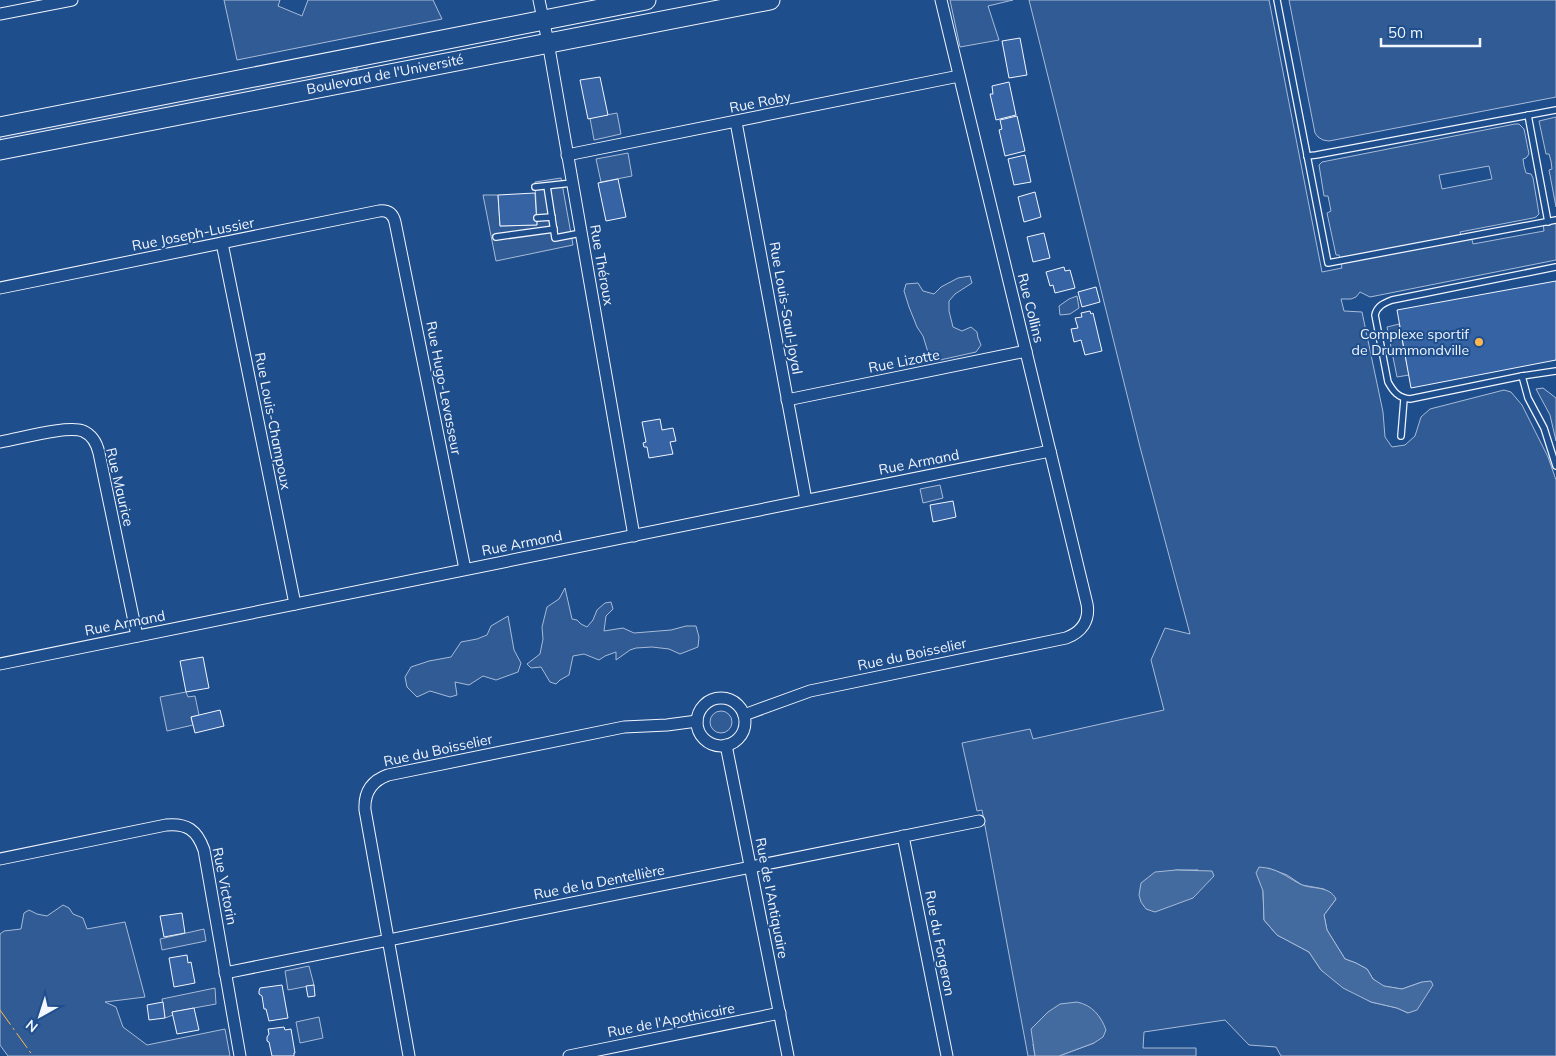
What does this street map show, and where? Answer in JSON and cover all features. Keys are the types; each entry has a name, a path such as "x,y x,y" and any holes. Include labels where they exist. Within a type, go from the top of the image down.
{"main road":[{"name":"Boulevard de l'Université","path":"0,127 646,0"},
{"name":"Boulevard de l'Université","path":"0,150 770,0"}],"street":[{"path":"0,14 72,0"},
{"name":"Rue Théroux","path":"539,0 548,42 634,536"},
{"name":"Rue Collins","path":"941,0 1087,604 1086,624"},
{"name":"Rue Roby","path":"567,155 959,76"},
{"name":"Rue Louis-Saul-Joyal","path":"736,122 806,500"},
{"name":"Rue Joseph-Lussier","path":"0,288 379,211 386,211 391,214"},
{"name":"Rue Hugo-Levasseur","path":"391,214 395,222 465,569"},
{"name":"Rue Louis-Champoux","path":"222,243 295,604"},
{"name":"Rue Lizotte","path":"787,400 1026,351"},
{"name":"Rue Maurice","path":"0,442 67,429 84,432 92,438 99,453 137,636"},
{"name":"Rue Armand","path":"0,664 1050,451"},
{"name":"Rue du Boisselier","path":"744,715 810,691 1066,638 1075,634 1086,624"},
{"path":"724,699 736,704 744,715 742,734 726,746 714,745 708,742 700,733 697,722 701,709 711,700 724,699"},
{"name":"Rue du Boisselier","path":"410,1056 365,802 368,789 380,778 624,728 697,722"},
{"name":"Rue de l'Antiquaire","path":"726,746 788,1056"},
{"name":"Rue de la Dentellière","path":"225,973 979,821"},
{"name":"Rue Victorin","path":"0,859 166,825 186,826 198,836 204,850 240,1056"},
{"name":"Rue du Forgeron","path":"903,836 947,1056"},
{"name":"Rue de l'Apothicaire","path":"569,1056 780,1013"}],"lane":[{"path":"1277,0 1328,263 1556,220"},
{"path":"1307,156 1556,110"},
{"path":"1528,115 1548,222"},
{"path":"535,187 572,182"},
{"path":"547,186 555,238 581,233"},
{"path":"537,218 552,217"},
{"path":"496,236 554,229"},
{"path":"1556,267 1392,300 1379,307 1375,315 1388,382 1392,390 1404,399 1556,371"},
{"path":"1522,376 1528,398 1544,428 1556,466"},
{"path":"1401,436 1404,399"}],"shaded area":[{"path":"224,0 280,0 278,6 302,16 308,0 433,0 442,19 237,60"},
{"path":"950,0 1013,0 988,6 999,40 960,47"},
{"path":"1029,0 1269,0 1322,272 1342,268 1339,255 1336,255 1327,213 1331,211 1328,196 1324,196 1319,165 1322,162 1515,124 1519,124 1524,129 1529,154 1523,159 1524,166 1526,173 1531,174 1533,178 1539,214 1533,218 1460,232 1462,238 1471,236 1473,244 1544,231 1543,223 1556,220 1556,260 1370,297 1360,292 1351,299 1341,299 1344,311 1362,312 1383,412 1385,437 1392,447 1405,445 1415,436 1421,417 1430,409 1504,390 1511,392 1522,405 1548,457 1556,480 1556,1056 1281,1056 1276,1047 1249,1045 1225,1020 1144,1032 1143,1048 1196,1048 1196,1056 1059,1056 1094,1043 1033,1044 1035,1056 1028,1056 982,810 977,811 962,743 1030,729 1033,739 1164,710 1151,660 1165,628 1190,634 1140,447","holes":["1489,166 1492,179 1442,189 1439,175","1268,868 1287,875 1302,885 1324,889 1336,899 1324,915 1327,930 1345,959 1367,969 1373,979 1383,986 1402,989 1422,982 1408,1013 1397,1008 1371,1002 1321,970 1309,952 1277,935 1264,920 1263,891","1176,870 1198,870 1141,883"]},
{"path":"1289,0 1556,0 1556,97 1329,141 1323,140 1315,133"},
{"path":"357,65 357,69 303,83 0,142 0,135"},
{"path":"617,113 621,134 594,140 590,118"},
{"path":"1556,117 1556,207 1549,170 1552,169 1551,161 1549,154 1546,154 1539,121"},
{"path":"628,153 632,176 601,182 596,159"},
{"path":"561,178 573,245 496,261 483,195 498,195 500,226 537,225 535,182"},
{"path":"970,276 972,283 955,294 949,301 949,311 953,327 962,331 971,327 977,332 981,345 976,352 931,362 923,336 909,307 904,291 906,284 918,283 923,291 934,294 941,287 958,278"},
{"path":"1077,296 1079,308 1070,314 1060,315 1059,306"},
{"path":"1399,324 1409,375 1397,377 1387,327"},
{"path":"1543,388 1556,398 1556,441 1550,415 1536,389"},
{"path":"940,485 943,498 923,503 920,489"},
{"path":"565,588 572,619 587,627 593,620 597,610 605,603 611,602 613,609 606,616 604,631 623,628 634,633 696,626 699,637 698,647 680,654 669,649 636,648 616,660 616,652 599,660 584,654 573,656 569,675 556,684 550,682 541,667 531,668 527,664 540,654 543,639 542,627 547,607 559,599"},
{"path":"508,616 514,650 521,663 518,672 496,680 483,676 469,685 455,682 457,695 450,697 430,691 417,697 407,687 405,677 411,667 451,657 461,642 487,635 491,626"},
{"path":"186,692 188,697 195,696 199,715 191,717 193,725 167,731 160,697"},
{"path":"717,711 725,711 732,718 732,726 725,733 717,733 710,726 710,718"},
{"path":"1259,867 1276,871 1300,884 1325,890 1333,895 1336,899 1324,915 1327,930 1345,959 1367,969 1373,979 1384,986 1402,989 1431,981 1433,985 1417,1010 1408,1013 1397,1008 1371,1002 1343,988 1321,970 1309,952 1277,935 1264,920 1263,891 1256,873"},
{"path":"1176,870 1212,871 1214,876 1193,898 1155,912 1146,909 1139,895 1141,883 1155,872"},
{"path":"63,905 69,908 73,914 83,918 87,929 125,922 145,997 105,1002 116,1007 123,1027 147,1045 225,1029 230,1056 8,1056 0,1045 0,934 4,931 21,929 24,913 29,910 47,916"},
{"path":"204,929 206,941 162,950 160,939"},
{"path":"309,966 314,985 288,990 285,971"},
{"path":"215,988 216,1004 172,1012 173,1015 165,1018 162,999"},
{"path":"1077,1002 1091,1008 1099,1016 1106,1030 1103,1037 1094,1043 1059,1056 1035,1056 1031,1029 1048,1012 1060,1004"},
{"path":"319,1017 323,1038 300,1043 296,1022"}],"building":[{"path":"1020,38 1027,75 1009,78 1002,41"},
{"path":"600,77 608,115 588,119 580,80"},
{"path":"1009,82 1016,115 996,120 990,94 993,94 992,86"},
{"path":"1017,116 1025,151 1005,156 999,130 1002,129 1000,120"},
{"path":"1025,155 1031,182 1014,185 1008,159"},
{"path":"618,179 626,217 606,221 598,183"},
{"path":"1035,192 1041,217 1024,222 1018,197"},
{"path":"535,193 537,225 500,226 498,195"},
{"path":"1044,233 1050,258 1033,262 1027,237"},
{"path":"1064,267 1065,271 1070,270 1075,288 1055,293 1053,285 1050,286 1046,272"},
{"name":"Complexe sportif de Drummondville","path":"1556,281 1556,360 1411,388 1397,310"},
{"path":"1096,287 1100,302 1082,307 1078,292"},
{"path":"1090,311 1091,314 1093,313 1102,351 1085,355 1081,340 1074,342 1071,329 1078,328 1075,318 1082,317 1081,313"},
{"path":"660,419 662,430 673,428 676,441 670,442 673,454 649,458 647,447 644,447 643,443 646,442 642,422"},
{"path":"953,501 956,517 933,522 930,505"},
{"path":"203,657 209,688 186,692 180,661"},
{"path":"220,710 224,726 195,733 191,717"},
{"path":"182,913 185,933 164,937 160,916"},
{"path":"187,955 188,963 191,962 195,983 174,987 169,958"},
{"path":"282,985 288,1018 269,1021 266,1009 264,1009 262,996 259,994 260,988"},
{"path":"314,985 315,996 308,997 306,986"},
{"path":"163,1002 165,1018 149,1020 147,1005"},
{"path":"194,1008 199,1030 177,1034 172,1012"},
{"path":"284,1027 285,1030 291,1029 294,1056 272,1056 269,1042 267,1041 268,1029"}],"power":[{"path":"0,1010 33,1056"}],"place":[{"name":"Complexe sportif de Drummondville","path":"1479,342"}]}
